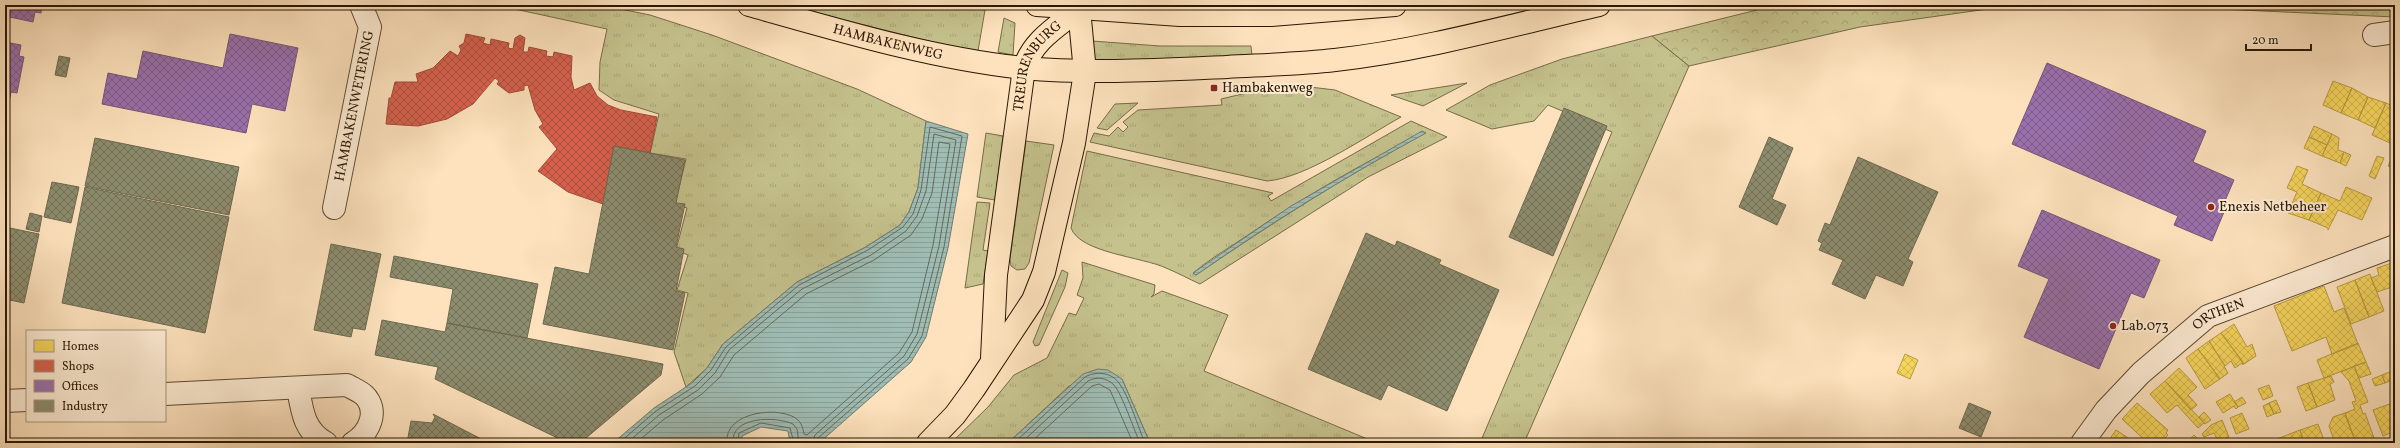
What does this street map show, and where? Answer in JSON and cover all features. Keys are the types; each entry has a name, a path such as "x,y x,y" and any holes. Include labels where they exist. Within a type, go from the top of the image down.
{"main road":[{"name":"HAMBAKENWEG","path":"749,5 846,32 969,60 1024,68 1085,72 1158,70 1336,60 1439,42 1599,5"},
{"path":"1037,5 1180,15 1271,15 1395,5"},
{"name":"TREURENBURG","path":"992,358 996,275 1024,68 1028,55 1039,40 1079,9"},
{"name":"TREURENBURG","path":"928,443 955,415 992,358 1033,300 1044,272 1074,143 1085,72 1079,9"}],"street":[{"name":"HAMBAKENWETERING","path":"334,208 370,27 361,5"},
{"name":"ORTHEN","path":"2082,443 2106,410 2141,373 2208,316 2395,246"},
{"path":"166,394 347,385 364,395 371,407 371,423 363,436 353,443"},
{"path":"298,388 304,420 316,438 326,443"},
{"path":"5,401 26,400"}],"green space":[{"path":"496,5 601,5 650,15 712,35 857,89 926,121 918,188 909,212 900,225 866,247 797,282 723,344 707,368 686,387 674,352 688,293 677,290 688,255 676,250 687,208 675,204 686,159 650,153 659,114 614,100 599,90 600,62 607,29"},
{"path":"785,5 948,5 985,10 978,51 936,43"},
{"path":"1777,5 2016,5 1860,27 1689,66 1652,36"},
{"path":"2130,5 2395,5 2395,17"},
{"path":"1004,18 1015,23 1013,55 998,52"},
{"path":"1652,36 1689,66 1524,443 1480,443 1612,132 1548,105 1534,121 1492,129 1446,110 1490,85 1562,59"},
{"path":"1092,41 1160,46 1251,46 1252,56 1105,64 1085,57"},
{"path":"1467,83 1423,106 1391,95"},
{"path":"1293,85 1335,90 1401,117 1317,165 1299,173 1267,181 1090,142 1094,133 1109,136 1118,127 1123,132 1128,127 1123,122 1138,110 1222,105 1221,99 1276,86"},
{"path":"1138,103 1107,130 1097,128 1115,104"},
{"path":"1411,121 1447,137 1368,177 1200,284 1156,264 1099,249 1086,243 1077,236 1071,228 1087,151 1273,193 1268,196 1271,201","holes":["1425,133 1366,166 1309,201 1196,275 1193,273 1222,252 1315,192 1358,167"]},
{"path":"986,133 1003,136 995,200 977,197"},
{"path":"1026,141 1054,145 1029,263 1025,269 1017,270 1011,266 1010,259"},
{"path":"977,202 990,203 983,250 988,251 983,284 965,288"},
{"path":"1082,262 1155,285 1154,294 1151,297 1162,291 1228,315 1204,371 1377,443 1150,443 1122,379 1069,386 1008,443 951,443 988,407 1014,375 1047,358 1069,313 1076,315 1084,298 1077,295 1083,278"},
{"path":"1062,270 1068,273 1065,287 1039,345 1035,346 1033,342"}],"water":[{"path":"926,121 968,134 948,248 926,337 911,362 819,443 790,443 788,431 761,427 742,436 742,443 613,443 654,408 692,383 707,368 723,344 797,282 866,247 900,225 909,212 918,188"},
{"path":"1422,131 1426,133 1309,201 1196,275 1193,273 1291,206"},
{"path":"1098,369 1108,370 1122,379 1150,443 1008,443 1083,374"}],"building: Homes":[{"path":"2333,81 2352,88 2341,113 2323,105"},
{"path":"2352,88 2368,97 2358,120 2341,113"},
{"path":"2368,97 2386,103 2375,128 2358,120"},
{"path":"2386,103 2395,107 2395,131 2390,143 2372,135"},
{"path":"2314,126 2332,134 2327,145 2309,137"},
{"path":"2332,134 2339,138 2338,150 2344,152 2340,163 2322,156"},
{"path":"2309,137 2327,145 2322,156 2304,148"},
{"path":"2395,151 2395,169 2388,166"},
{"path":"2344,152 2351,155 2346,166 2340,163"},
{"path":"2377,156 2384,158 2375,179 2369,176"},
{"path":"2297,166 2308,170 2302,184 2321,193 2309,220 2288,213 2297,192 2287,188"},
{"path":"2346,187 2372,198 2362,220 2338,210 2328,230 2328,228 2309,220 2321,193 2340,201"},
{"path":"2395,262 2395,286 2377,292 2371,278 2379,275 2377,268"},
{"path":"2370,274 2384,311 2369,317 2355,280"},
{"path":"2355,280 2369,317 2351,324 2337,287"},
{"path":"2324,286 2334,312 2344,308 2358,344 2332,354 2326,337 2292,351 2274,306"},
{"path":"2234,324 2247,347 2252,344 2256,356 2244,364 2221,333"},
{"path":"2221,333 2243,362 2243,365 2242,363 2235,368 2231,361 2225,366 2209,341"},
{"path":"2209,341 2228,373 2220,379 2198,349"},
{"path":"2358,343 2366,362 2324,378 2317,360"},
{"path":"2198,349 2220,379 2205,389 2186,358"},
{"path":"1905,354 1918,360 1910,379 1897,373"},
{"path":"2366,362 2371,374 2359,378 2354,366"},
{"path":"2354,366 2368,402 2360,405 2363,414 2365,413 2374,438 2359,443 2356,443 2345,413 2355,409 2352,402 2356,401 2349,381 2341,372"},
{"path":"2179,368 2197,387 2188,395 2197,405 2191,410 2165,381"},
{"path":"2392,371 2395,379 2385,383 2382,375"},
{"path":"2382,375 2385,383 2375,386 2372,379"},
{"path":"2331,376 2334,382 2330,384 2335,400 2317,407 2308,383"},
{"path":"2165,381 2204,423 2198,428 2177,405 2167,413 2150,394"},
{"path":"2308,383 2317,407 2306,411 2297,387"},
{"path":"2269,385 2273,396 2263,400 2258,389"},
{"path":"2395,391 2395,410 2390,393"},
{"path":"2230,394 2238,407 2236,409 2234,406 2223,413 2216,402"},
{"path":"2242,397 2246,403 2238,407 2234,402"},
{"path":"2276,400 2281,412 2274,414 2269,403"},
{"path":"2137,403 2168,430 2166,433 2168,435 2162,441 2160,439 2156,443 2148,443 2122,419"},
{"path":"2269,403 2274,414 2267,417 2263,406"},
{"path":"2392,403 2395,411 2395,431 2383,436 2373,410"},
{"path":"2204,412 2211,420 2205,424 2199,417"},
{"path":"2242,413 2249,429 2236,434 2230,418"},
{"path":"2345,413 2356,443 2335,443 2329,426 2333,417"},
{"path":"2222,420 2229,437 2218,441 2214,433 2204,437 2202,434 2211,425"},
{"path":"2318,424 2325,443 2304,443 2300,430"},
{"path":"2116,430 2136,443 2107,443"},
{"path":"2300,430 2304,443 2284,443 2282,437"},
{"path":"2194,435 2199,440 2195,443 2186,443"},
{"path":"2282,437 2284,443 2265,443"}],"building: Shops":[{"path":"466,34 485,38 483,43 490,45 491,39 509,43 508,48 513,49 515,38 520,35 525,38 523,52 528,52 529,47 547,51 546,56 553,57 554,52 572,56 571,77 574,90 590,83 597,96 608,105 621,110 657,117 650,153 614,146 603,204 568,192 538,171 557,149 539,127 543,124 535,110 528,85 524,86 524,90 509,93 497,84 499,81 495,78 473,104 447,119 418,126 386,124 389,98 391,98 395,82 418,82 416,74 433,68 450,51 458,56 461,50 459,46 464,43"}],"building: Offices":[{"path":"5,5 42,5 41,13 35,12 33,22 5,16"},
{"path":"230,34 298,48 285,111 252,104 246,133 102,104 108,73 137,79 143,51 223,68"},
{"path":"5,42 21,45 19,56 24,57 17,93 11,92 9,102 5,102"},
{"path":"2047,63 2206,131 2193,162 2234,180 2221,210 2224,212 2212,241 2174,225 2178,216 2012,144"},
{"path":"2042,210 2160,260 2144,298 2131,293 2099,369 2024,337 2049,279 2018,266"}],"building: Industry":[{"path":"59,56 70,58 66,77 55,75"},
{"path":"1564,108 1607,126 1553,256 1509,237"},
{"path":"1769,137 1793,148 1772,199 1786,205 1777,225 1739,207"},
{"path":"95,138 239,167 229,215 85,186"},
{"path":"614,146 685,160 676,203 685,204 676,247 684,249 676,291 685,293 673,350 543,324 555,267 589,274"},
{"path":"1858,157 1938,192 1908,259 1913,262 1903,286 1876,275 1865,299 1832,284 1843,260 1819,250 1822,243 1818,241 1825,223 1830,225"},
{"path":"52,182 79,187 71,223 44,217"},
{"path":"85,187 229,217 205,333 62,303"},
{"path":"30,213 42,216 39,232 26,229"},
{"path":"5,227 39,234 24,303 5,299"},
{"path":"1366,233 1395,246 1397,241 1441,260 1439,264 1499,290 1447,411 1388,385 1381,400 1308,369"},
{"path":"331,244 381,254 365,330 353,328 351,337 314,330"},
{"path":"394,256 538,284 527,338 447,323 453,289 390,277"},
{"path":"382,320 445,332 447,323 663,364 661,375 580,443 568,443 435,379 438,367 375,355"},
{"path":"1969,403 1991,412 1981,437 1959,428"},
{"path":"433,414 489,443 407,443 411,421 432,423 435,417"},
{"path":"191,440 191,443 183,443 183,441"}],"place":[{"name":"Hambakenweg","path":"1214,88"},
{"name":"Enexis Netbeheer","path":"2211,207"},
{"name":"Lab.073","path":"2113,326"}]}
